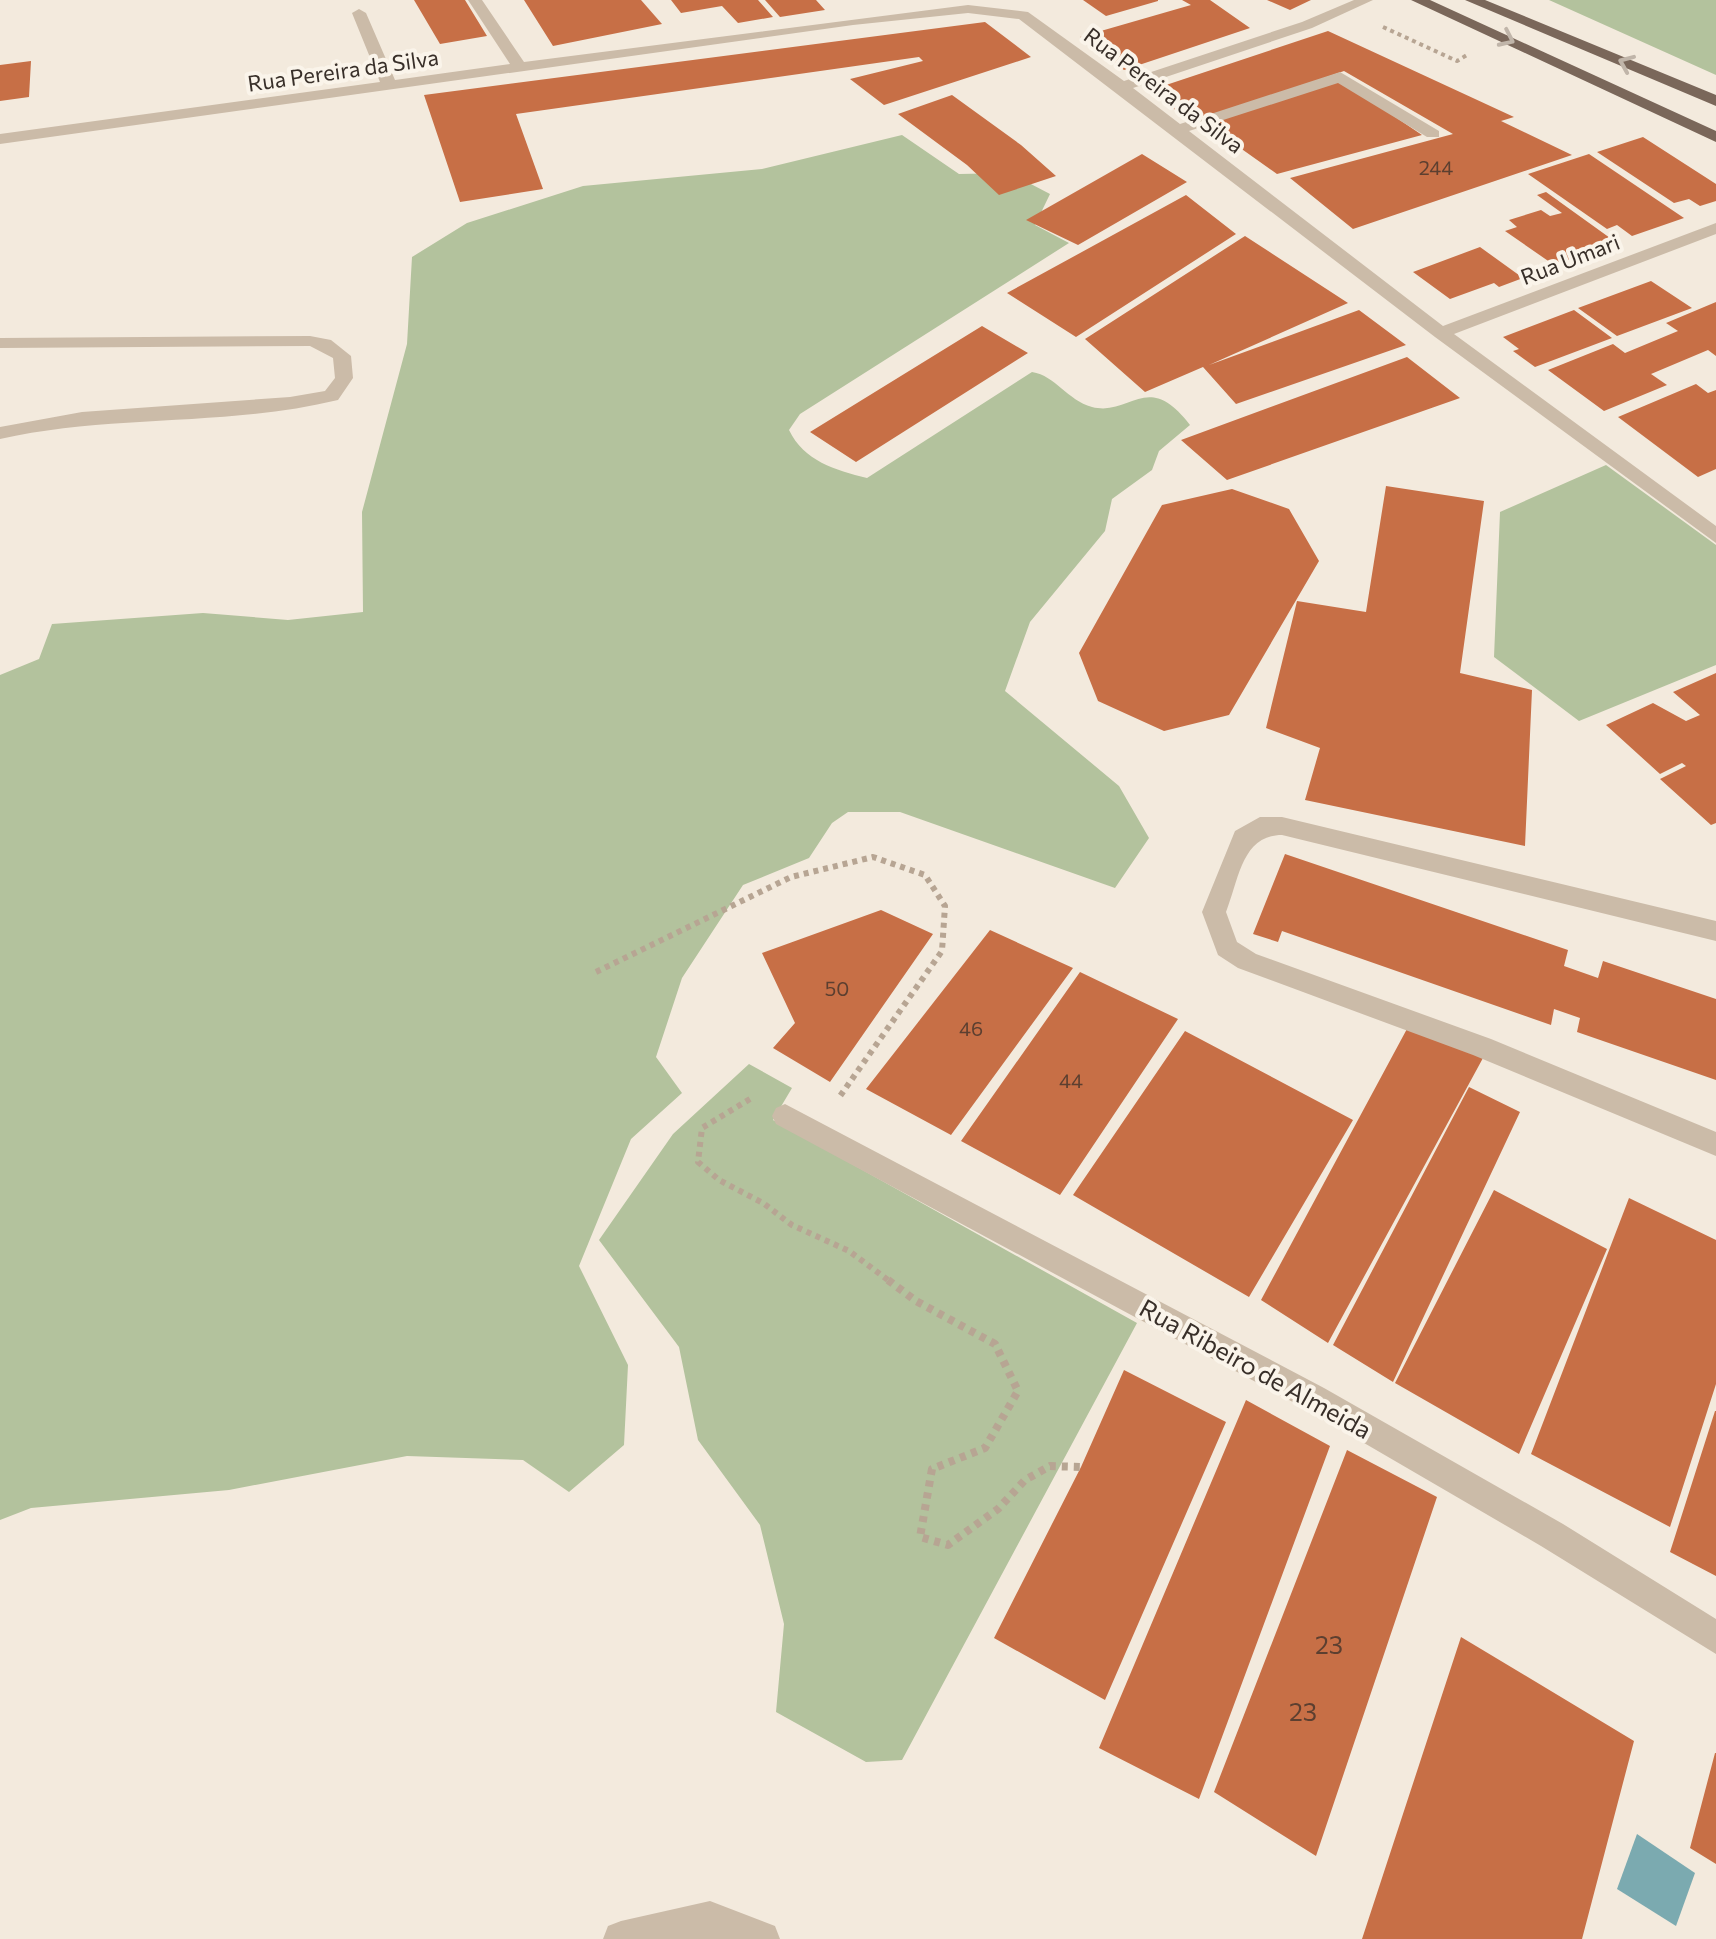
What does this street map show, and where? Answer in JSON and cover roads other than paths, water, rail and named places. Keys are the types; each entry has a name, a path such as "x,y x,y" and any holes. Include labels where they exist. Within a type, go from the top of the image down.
{"main road":[{"path":"1418,0 1716,137"},
{"path":"1472,0 1716,101"}],"street":[{"path":"475,0 520,68"},
{"path":"1124,86 1306,26 1366,0"},
{"name":"Rua Pereira da Silva","path":"0,139 968,9 1022,15 1124,86 1441,333 1716,536"},
{"path":"359,12 390,86"},
{"path":"1180,129 1340,77 1433,134"},
{"name":"Rua Umari","path":"1441,333 1716,228"},
{"path":"0,343 310,340 325,344 342,356 344,378 331,396 299,403 118,412 0,433"},
{"path":"1716,931 1282,826 1260,826 1243,837 1214,912 1228,948 1248,961 1482,1047 1716,1144"},
{"name":"Rua Ribeiro de Almeida","path":"786,1116 1314,1398 1552,1536 1716,1638"},
{"path":"621,1939 710,1919 762,1939"}],"water":[{"path":"1637,1834 1695,1873 1676,1926 1617,1889"}]}
